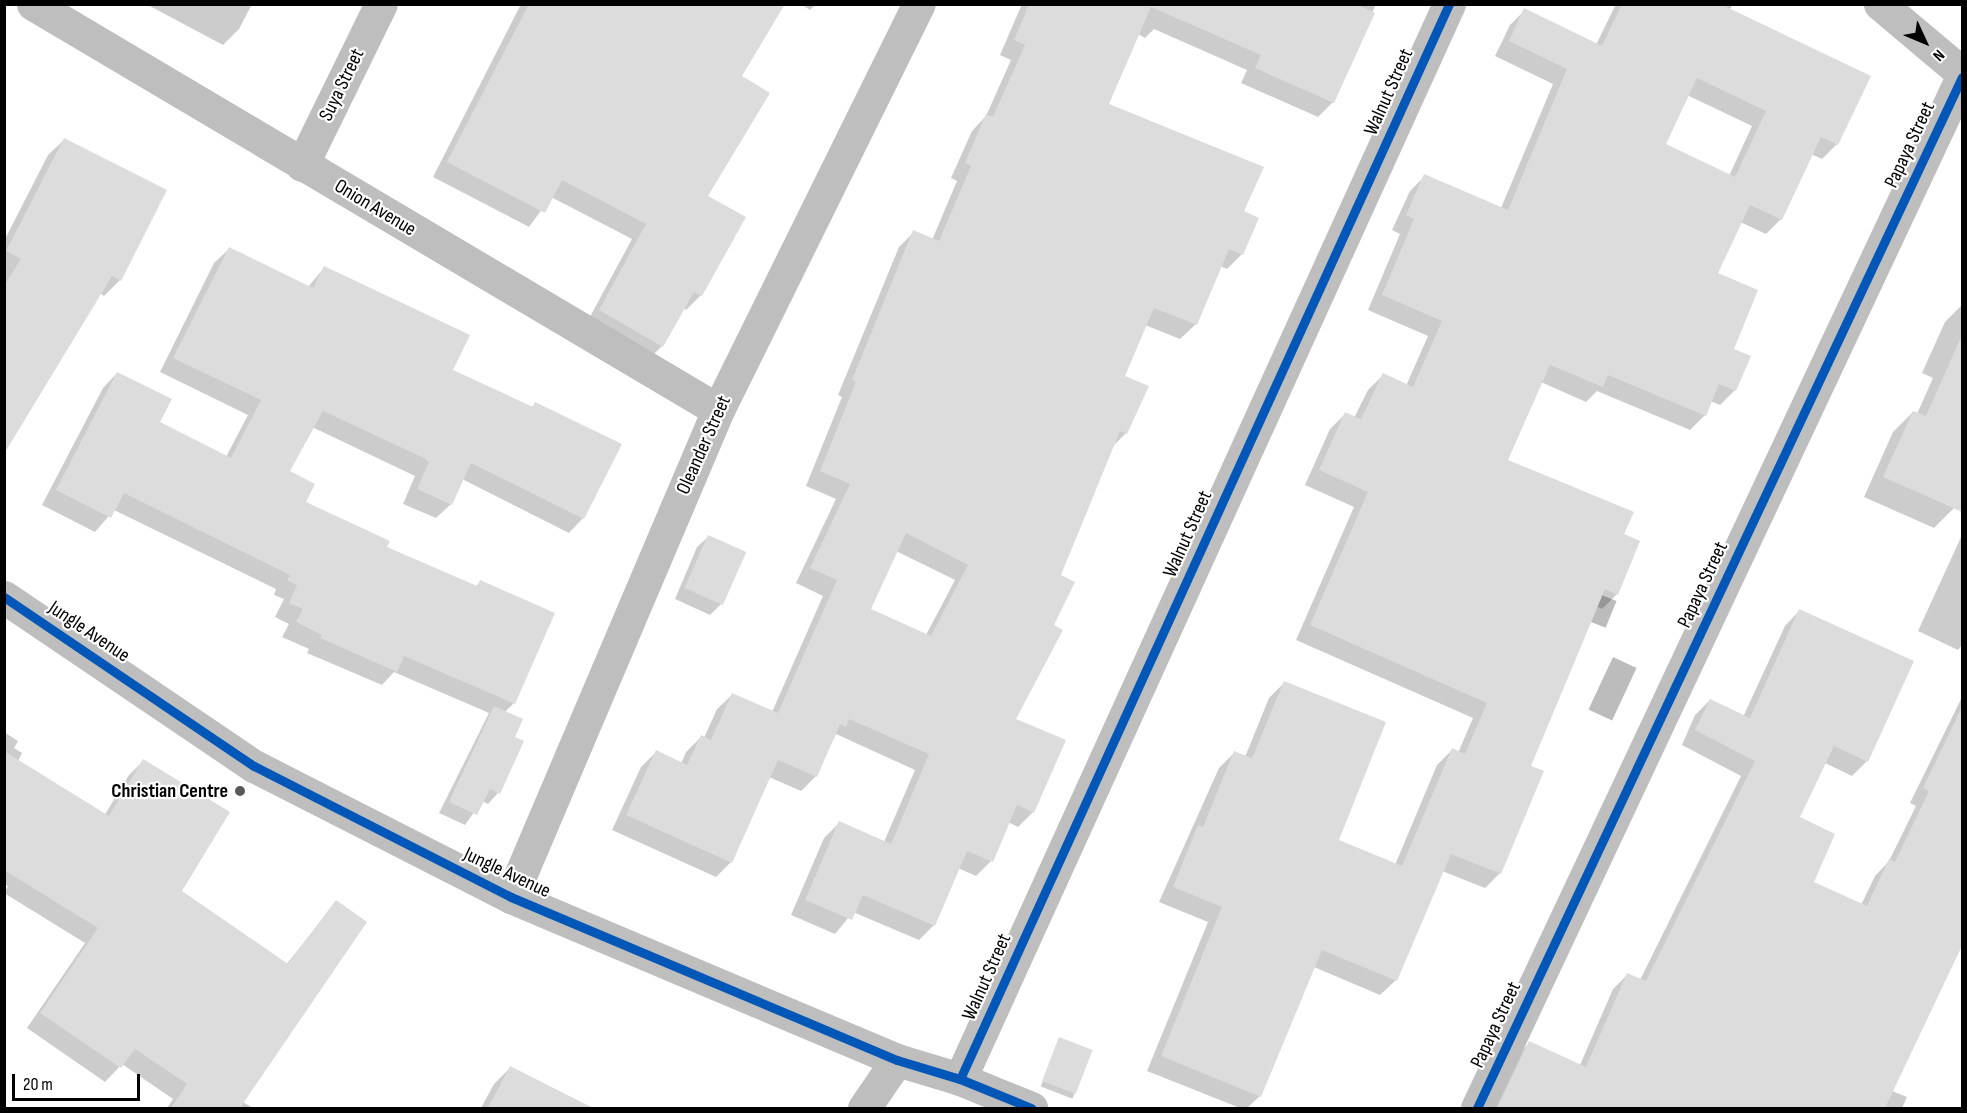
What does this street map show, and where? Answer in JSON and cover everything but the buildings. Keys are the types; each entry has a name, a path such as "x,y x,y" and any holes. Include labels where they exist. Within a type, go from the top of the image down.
{"street":[{"name":"Onion Avenue","path":"33,4 718,410"},
{"name":"Suya Street","path":"302,165 381,4"},
{"name":"Oleander Street","path":"511,897 718,410 919,4"},
{"name":"Walnut Street","path":"960,1079 1449,4"},
{"path":"1880,4 1962,75"},
{"name":"Papaya Street","path":"1477,1108 1962,75"},
{"name":"Jungle Avenue","path":"4,597 254,766 511,897 897,1059 960,1079 1031,1108"},
{"path":"864,1108 897,1059"}],"shaded area":[{"path":"1572,583 1617,601 1606,628 1561,610"},
{"path":"1613,657 1637,668 1612,721 1588,710"}],"cycle path":[{"path":"960,1079 1449,4"},
{"path":"1477,1108 1962,77"},
{"path":"4,597 254,766 511,897 897,1060 960,1079 1031,1108"}],"place":[{"name":"Christian Centre","path":"240,791"}]}
